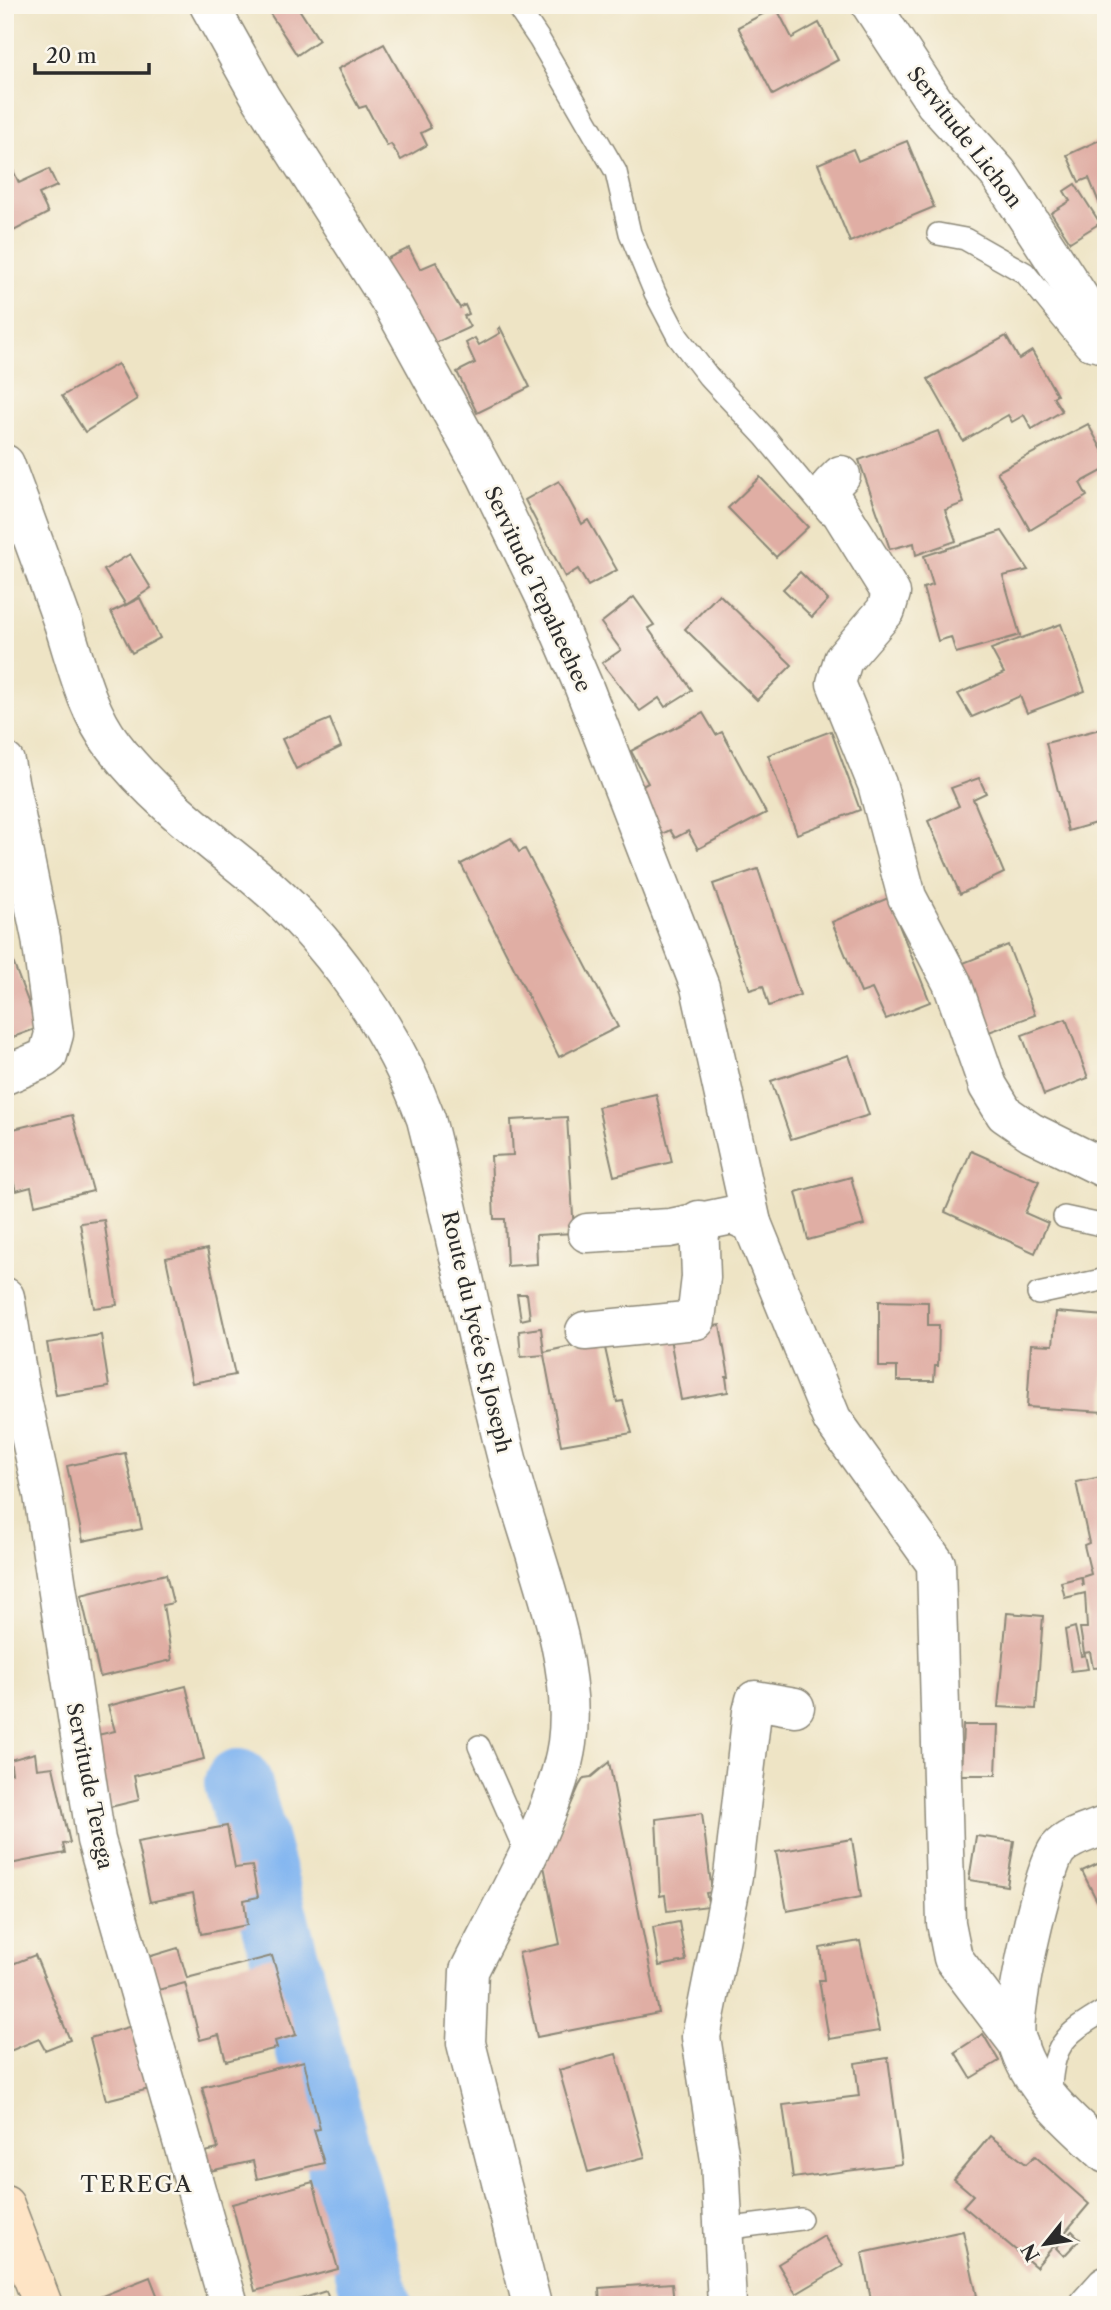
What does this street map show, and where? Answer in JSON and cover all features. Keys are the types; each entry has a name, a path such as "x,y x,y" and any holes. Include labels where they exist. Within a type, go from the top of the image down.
{"street":[{"name":"Servitude Tepaheehee","path":"209,5 261,98 392,304 486,475 545,597 583,685 700,987 752,1223 832,1419 936,1564 946,1923 953,1958 1020,2045"},
{"name":"Servitude Lichon","path":"871,5 935,103 998,173 1106,338"},
{"name":"Route du lycée St Joseph","path":"5,464 87,691 112,744 157,792 288,906 317,937 371,1013 418,1098 438,1166 506,1459 558,1639 566,1694 567,1742 560,1776 469,1971 466,2004 466,2043 475,2086 532,2305"},
{"path":"841,475 831,485 830,495 891,593 886,610 843,660 836,683 877,784 907,897 952,983 988,1086 1005,1114 1031,1132 1106,1170"},
{"path":"5,762 41,938 54,1034 48,1055 5,1075"},
{"path":"587,1233 670,1228 733,1214 752,1223"},
{"path":"584,1331 696,1320 701,1277 699,1220"},
{"name":"Servitude Terega","path":"5,1297 19,1385 43,1495 96,1840 229,2305"},
{"path":"727,2305 720,2160 701,2037 733,1876 755,1700 795,1707"},
{"path":"1106,1825 1070,1840 1052,1857 1035,1916 1016,2013 1016,2035 1025,2059 1050,2099 1106,2154"},
{"path":"5,2205 44,2305"},
{"path":"1089,2305 1106,2286"}],"lane":[{"path":"516,5 567,85 616,172 630,233 654,293 678,337 708,376 765,437 835,520 887,592 889,600"},
{"path":"938,234 965,239 1025,273 1086,348 1097,351 1106,349"},
{"path":"1064,1217 1106,1226"},
{"path":"1038,1294 1106,1279"},
{"path":"479,1746 526,1853"},
{"path":"1050,2099 1057,2048 1076,2028 1106,2010"},
{"path":"724,2229 801,2218"}],"building":[{"path":"278,5 305,5 299,9 319,40 297,55 269,12"},
{"path":"776,7 792,38 819,23 838,60 773,95 738,27"},
{"path":"384,44 431,128 421,133 427,145 401,160 391,144 387,146 366,106 359,108 338,69"},
{"path":"1106,137 1106,202 1100,205 1089,178 1079,182 1067,155"},
{"path":"907,141 934,207 850,242 818,164 853,149 858,161"},
{"path":"11,166 19,183 49,169 57,186 39,194 48,213 8,234 5,169"},
{"path":"1075,184 1100,223 1070,242 1051,213 1070,201 1064,191"},
{"path":"409,248 420,269 436,262 460,308 465,305 469,314 464,316 470,327 422,349 380,262"},
{"path":"500,327 530,387 477,413 457,372 475,363 466,343 475,338 479,345 500,333"},
{"path":"1006,336 1019,359 1032,351 1057,395 1053,397 1062,411 1032,429 1024,415 1012,422 1008,415 963,441 928,379"},
{"path":"118,364 137,399 85,432 62,396"},
{"path":"1088,424 1106,457 1106,469 1080,483 1087,496 1030,530 997,472"},
{"path":"938,431 964,503 945,510 956,541 916,555 914,543 890,549 859,460"},
{"path":"760,477 808,527 776,557 728,508"},
{"path":"559,481 582,524 588,520 617,570 588,586 578,569 565,577 525,500"},
{"path":"1002,531 1028,570 1003,576 1020,635 956,653 951,637 938,641 923,588 933,585 924,556"},
{"path":"130,554 151,588 126,605 104,570"},
{"path":"800,572 828,600 812,617 783,589"},
{"path":"719,594 792,665 757,700 685,629"},
{"path":"634,597 654,625 648,628 692,690 665,707 659,698 640,711 602,663 621,650 601,623"},
{"path":"140,598 160,638 132,653 111,612"},
{"path":"1061,624 1085,691 1027,713 1020,696 972,717 958,694 1004,673 991,649"},
{"path":"703,713 716,735 722,732 766,813 698,849 688,831 675,838 670,830 660,835 635,790 648,783 631,751"},
{"path":"330,719 341,747 296,769 282,739"},
{"path":"1104,728 1106,820 1068,831 1046,743"},
{"path":"831,731 860,810 797,834 768,755"},
{"path":"979,778 986,793 973,799 1004,873 960,894 928,821 959,806 951,788"},
{"path":"511,838 519,852 525,849 618,1027 559,1057 461,864"},
{"path":"758,869 800,995 769,1006 763,986 750,990 713,884"},
{"path":"888,898 930,1002 886,1019 872,989 861,993 832,922"},
{"path":"1008,945 1035,1015 978,1036 951,968"},
{"path":"10,954 38,1028 5,1040 5,956"},
{"path":"1066,1019 1088,1078 1044,1095 1022,1035"},
{"path":"849,1055 869,1115 791,1139 771,1081"},
{"path":"656,1094 672,1162 614,1176 598,1107"},
{"path":"72,1115 93,1191 35,1205 31,1187 16,1191 5,1152 5,1131"},
{"path":"567,1117 574,1233 536,1235 537,1264 507,1266 505,1219 494,1219 491,1156 513,1155 511,1120"},
{"path":"971,1151 1039,1181 1025,1213 1048,1223 1035,1253 945,1212"},
{"path":"851,1177 864,1225 808,1240 796,1192"},
{"path":"104,1220 117,1305 94,1308 80,1223"},
{"path":"207,1249 235,1375 192,1383 166,1258"},
{"path":"517,1294 527,1294 530,1318 521,1320"},
{"path":"879,1301 928,1302 928,1325 939,1325 938,1366 935,1366 934,1381 897,1381 897,1367 879,1367"},
{"path":"1056,1312 1106,1316 1104,1412 1027,1407 1031,1344 1053,1345"},
{"path":"720,1325 729,1377 726,1377 728,1392 681,1400 669,1332"},
{"path":"541,1328 544,1352 603,1339 617,1402 623,1401 632,1433 561,1445 544,1355 521,1357 519,1331"},
{"path":"101,1335 109,1387 56,1395 47,1343"},
{"path":"125,1453 142,1529 83,1541 67,1466"},
{"path":"1106,1476 1106,1667 1093,1668 1090,1652 1084,1653 1080,1628 1087,1628 1085,1593 1065,1598 1061,1582 1081,1577 1083,1586 1082,1577 1091,1574 1084,1545 1089,1543 1076,1482"},
{"path":"166,1574 173,1603 163,1605 172,1660 100,1677 81,1595"},
{"path":"1007,1613 1043,1616 1036,1709 998,1707"},
{"path":"1075,1627 1081,1656 1085,1655 1088,1669 1071,1671 1065,1630"},
{"path":"186,1686 204,1759 134,1776 139,1800 106,1808 89,1737 115,1731 108,1706"},
{"path":"963,1725 998,1725 996,1775 961,1775"},
{"path":"35,1753 37,1769 53,1767 70,1843 63,1844 65,1853 5,1865 5,1775 12,1773 10,1760"},
{"path":"609,1762 659,2013 537,2037 519,1953 560,1944 544,1866 584,1778 591,1777"},
{"path":"702,1813 712,1892 706,1893 709,1906 667,1911 665,1895 660,1896 656,1819"},
{"path":"227,1826 235,1868 252,1866 258,1897 244,1900 247,1925 201,1934 193,1893 150,1902 137,1842"},
{"path":"976,1836 1014,1841 1007,1886 969,1880"},
{"path":"852,1839 861,1897 787,1911 776,1852"},
{"path":"1106,1860 1106,1919 1082,1871"},
{"path":"679,1922 686,1961 659,1966 653,1927"},
{"path":"860,1941 879,2031 829,2039 819,1980 824,1980 820,1948"},
{"path":"178,1948 187,1978 272,1956 296,2035 275,2041 277,2048 226,2061 219,2035 200,2040 185,1983 158,1990 148,1957"},
{"path":"35,1955 70,2040 45,2050 39,2039 5,2053 5,1959 10,1965"},
{"path":"132,2026 149,2089 106,2100 90,2038"},
{"path":"983,2034 999,2061 971,2078 955,2052"},
{"path":"616,2054 645,2157 588,2172 559,2070"},
{"path":"888,2058 902,2164 793,2178 783,2105 859,2096 855,2063"},
{"path":"304,2061 320,2129 314,2130 324,2163 257,2179 253,2161 210,2171 205,2152 218,2149 202,2087"},
{"path":"990,2136 1026,2164 1035,2156 1089,2204 1036,2267 963,2206 973,2195 954,2179"},
{"path":"313,2182 338,2269 255,2291 232,2204"},
{"path":"963,2231 977,2296 952,2302 952,2305 872,2305 862,2253"},
{"path":"1072,2231 1080,2239 1064,2256 1056,2248"},
{"path":"824,2236 843,2266 796,2294 778,2264"},
{"path":"150,2277 161,2305 88,2305 87,2302"},
{"path":"672,2283 674,2305 600,2305 599,2288"},
{"path":"326,2291 331,2305 285,2305 285,2304"}],"waterway":[{"path":"238,1783 378,2305"}],"district":[{"name":"TEREGA","path":"137,2184"}]}
